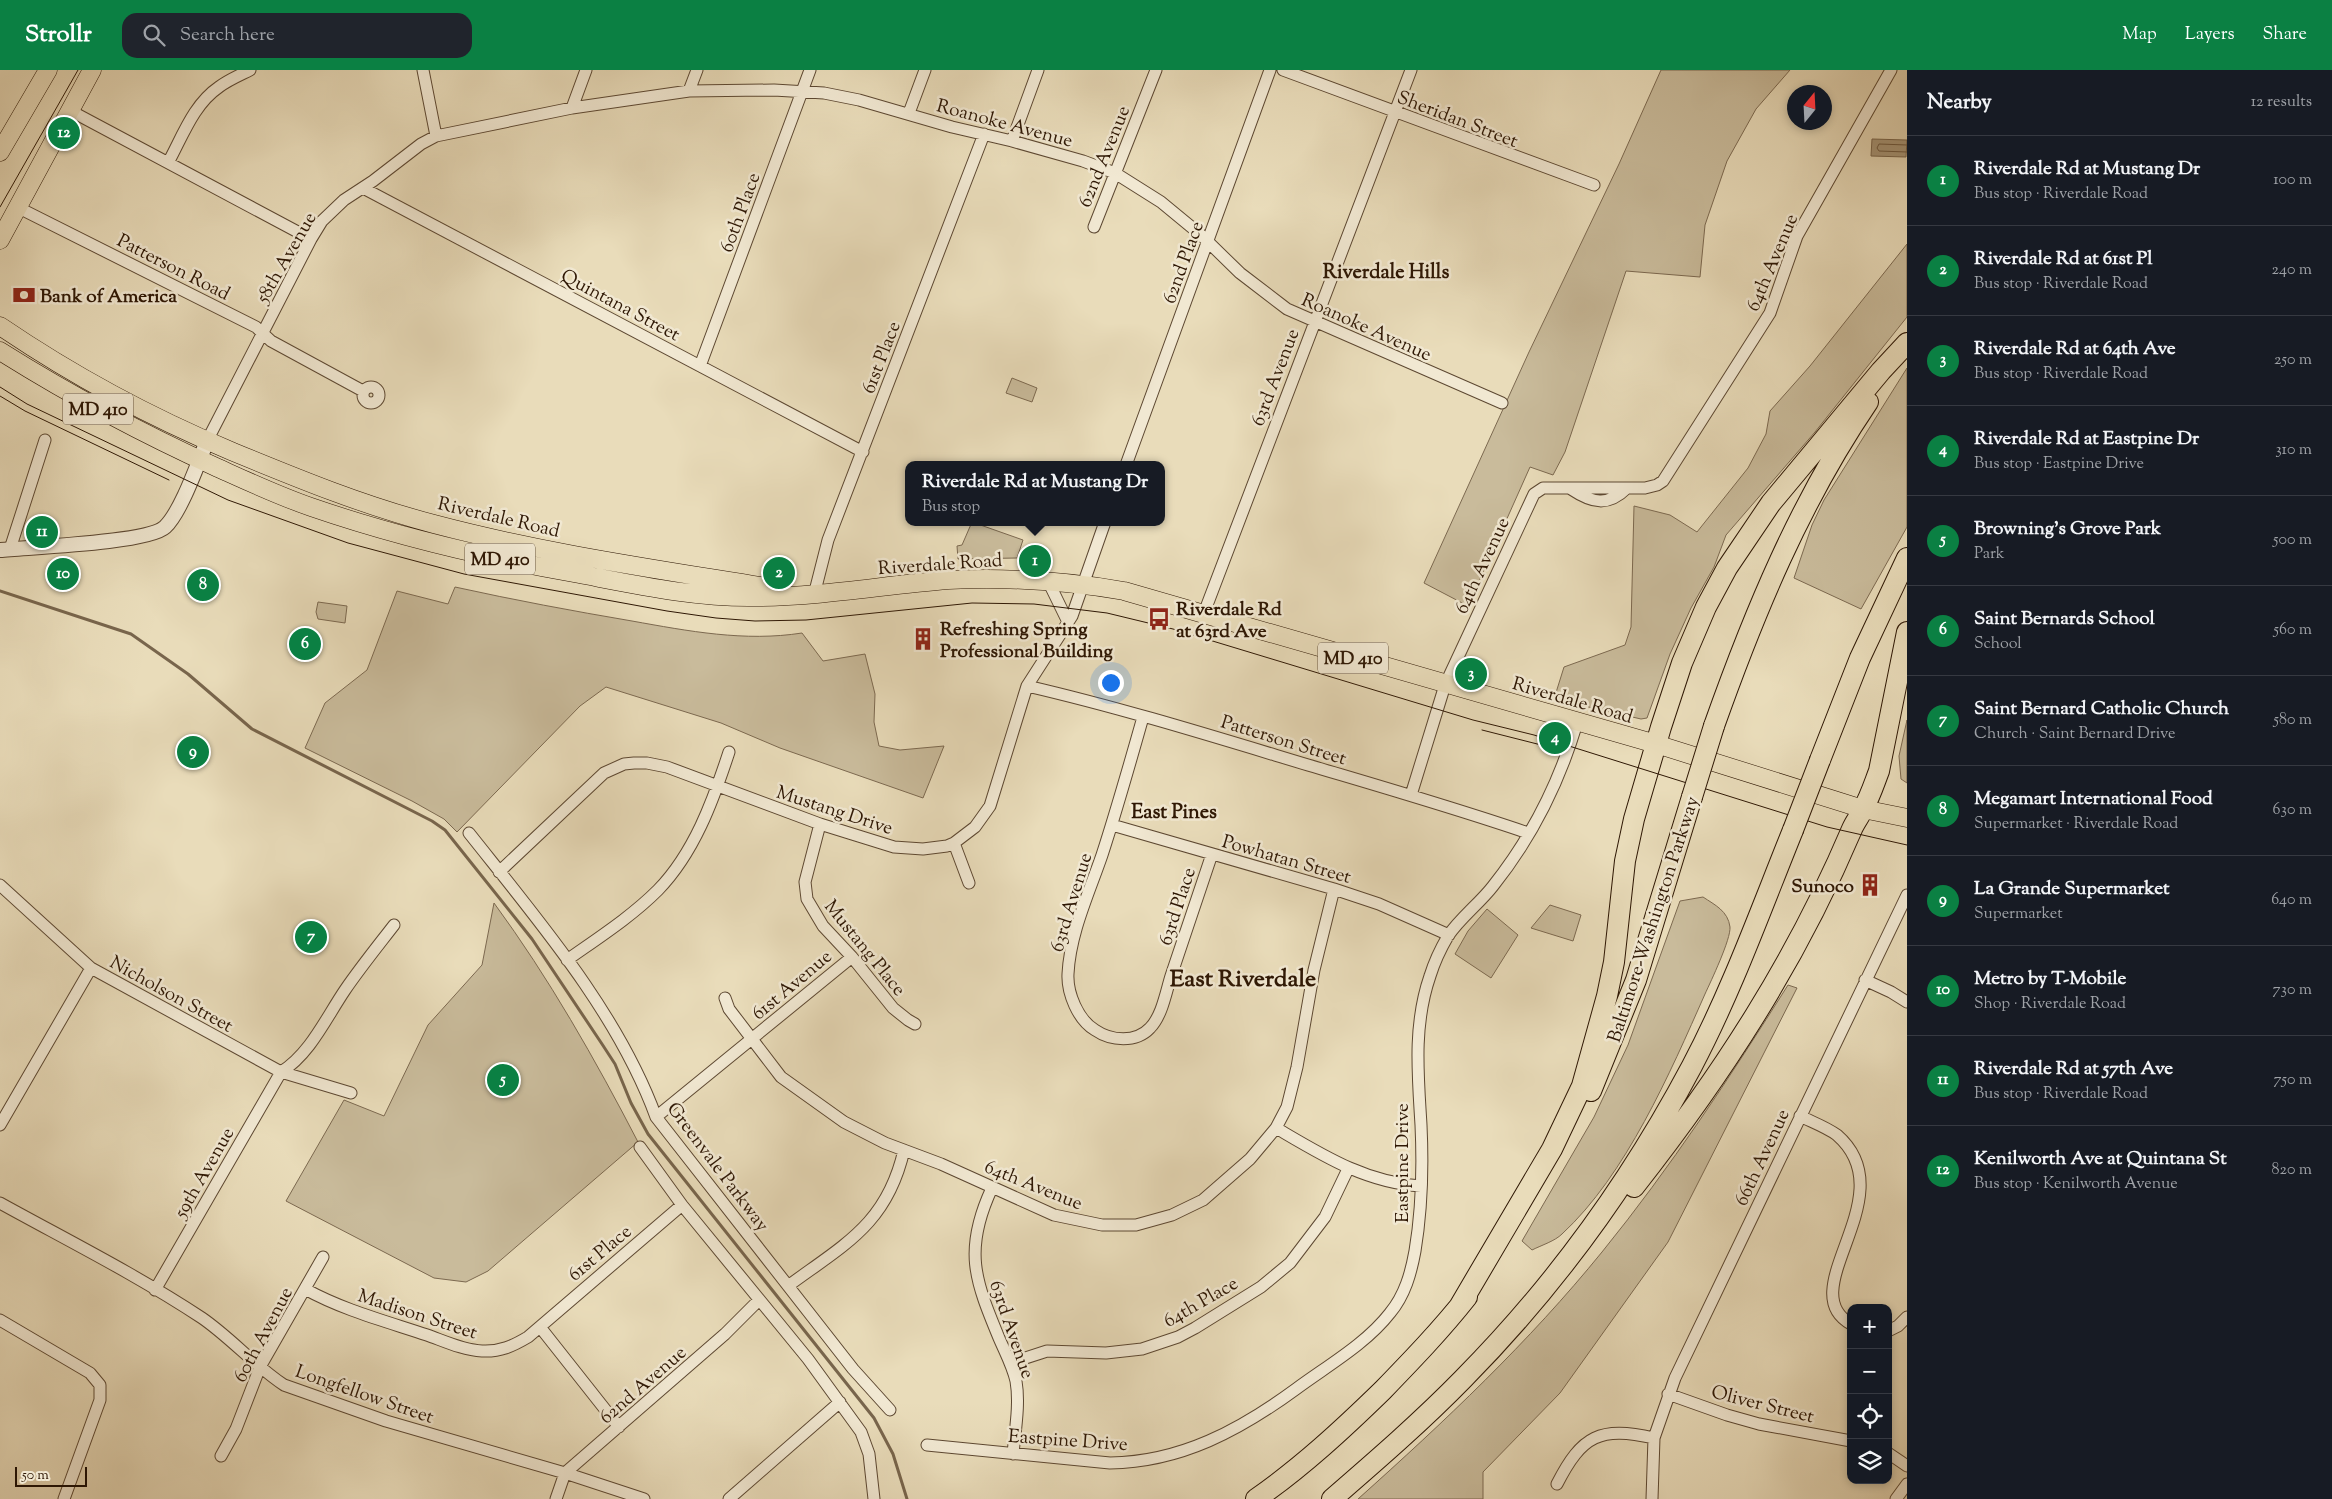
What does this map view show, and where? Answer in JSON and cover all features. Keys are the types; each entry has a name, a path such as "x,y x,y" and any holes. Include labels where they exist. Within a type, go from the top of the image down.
{"highway":[{"path":"1459,1307 1552,1149 1582,1086 1607,996 1614,962 1625,861 1656,744 1693,635 1732,560 1748,534 1785,485 1881,370 1907,343"},
{"name":"Baltimore-Washington Parkway","path":"1256,1499 1325,1445 1423,1350 1493,1262 1538,1193 1564,1148 1601,1071 1636,980 1714,726 1785,545 1803,509 1860,413 1907,352"},
{"path":"1542,1292 1581,1243 1625,1180 1692,1065 1735,975 1860,658 1907,558"},
{"path":"1332,1499 1458,1384 1542,1292 1619,1206 1668,1143 1732,1054 1780,976 1830,879 1872,790 1884,750 1907,632"}],"main road":[{"path":"0,152 48,70"},
{"path":"0,240 92,70"},
{"path":"0,314 24,336 72,371"},
{"name":"MD 410","path":"0,326 72,371 206,441"},
{"name":"MD 410","path":"5,356 111,416 200,460"},
{"name":"Riverdale Road","path":"206,441 324,490 433,524 572,554 814,595"},
{"name":"Riverdale Road","path":"200,460 308,506 418,540 523,564 707,595 753,597 814,595 952,580 997,578 1083,584 1124,591 1577,723 1656,744 1863,809 1907,818"}],"street":[{"path":"169,161 193,114 205,98 221,85 250,70"},
{"path":"423,70 436,136"},
{"path":"572,108 586,70"},
{"path":"689,91 697,70"},
{"name":"60th Place","path":"700,366 810,70"},
{"path":"909,113 925,70"},
{"path":"1012,141 1038,70"},
{"name":"62nd Avenue","path":"1094,227 1156,70"},
{"name":"62nd Place","path":"1127,461 1270,70"},
{"name":"Sheridan Street","path":"1283,70 1594,186"},
{"name":"63rd Avenue","path":"1204,613 1411,70"},
{"name":"64th Avenue","path":"1412,795 1445,685 1534,494 1543,488 1569,488 1580,495 1601,501 1616,499 1627,488 1645,488 1658,485 1663,481 1770,313 1797,236 1891,70"},
{"name":"Roanoke Avenue","path":"436,136 572,108 689,91 802,92 838,96 909,113 1083,161 1115,173 1161,202 1268,296 1287,308 1314,322 1502,403"},
{"path":"69,110 169,161 311,239"},
{"name":"61st Place","path":"814,595 828,540 984,134"},
{"name":"58th Avenue","path":"206,441 311,239 332,210 421,144 436,136"},
{"name":"Quintana Street","path":"363,188 863,452"},
{"name":"Patterson Road","path":"17,207 248,322 262,332 270,341 364,392"},
{"path":"45,440 5,550 134,539 157,532 165,527 179,507 200,460 206,441"},
{"path":"1083,584 1104,526"},
{"path":"1048,581 1068,622"},
{"name":"Mustang Drive","path":"499,872 593,781 624,764 647,763 667,767 820,824 901,848 937,848 954,843 975,827 990,806 1027,686 1068,622 1083,584"},
{"name":"Patterson Street","path":"1027,686 1143,717 1412,795 1528,834"},
{"name":"63rd Avenue","path":"1143,717 1112,825 1071,949 1068,977 1078,1011 1086,1023 1106,1036 1118,1039 1130,1039 1148,1031 1155,1022 1164,998"},
{"name":"Eastpine Drive","path":"927,1444 1110,1463 1131,1463 1197,1447 1240,1427 1261,1414 1355,1346 1382,1323 1395,1307 1406,1287 1413,1261 1420,1219 1421,1186 1417,1037 1421,1008 1430,976 1449,935 1493,886 1528,834 1553,791 1565,764 1577,723"},
{"path":"568,960 634,911 659,889 695,836 717,787 729,752"},
{"name":"Mustang Place","path":"820,824 806,872 805,891 812,909 893,1008 916,1024"},
{"name":"Powhatan Street","path":"1112,825 1334,889 1379,904 1449,935"},
{"name":"Greenvale Parkway","path":"468,833 568,960 622,1040 648,1095 656,1117 852,1369 890,1410"},
{"path":"954,843 969,884"},
{"name":"63rd Place","path":"1164,998 1212,854"},
{"name":"Nicholson Street","path":"0,885 91,968 281,1072 351,1093"},
{"name":"64th Avenue","path":"752,1039 781,1077 844,1122 1046,1212 1071,1220 1102,1225 1136,1225 1172,1214 1203,1200 1250,1159 1276,1128 1287,1107 1297,1067 1314,970 1334,889"},
{"name":"66th Avenue","path":"1652,1499 1654,1438 1668,1394 1907,895"},
{"name":"59th Avenue","path":"155,1290 281,1072 295,1062 305,1050 394,925"},
{"name":"61st Avenue","path":"656,1117 852,957"},
{"path":"0,1125 91,968"},
{"path":"1865,980 1907,1002"},
{"name":"61st Avenue","path":"726,998 729,1009 752,1039"},
{"path":"1800,1116 1825,1127 1846,1144 1862,1169 1865,1180 1866,1190 1860,1216 1836,1277 1833,1294 1839,1313 1847,1320"},
{"path":"1276,1128 1348,1169 1382,1179 1421,1186"},
{"path":"640,1147 682,1205 840,1402 866,1442 874,1499"},
{"path":"788,1286 858,1233 879,1212 899,1172 904,1150"},
{"name":"64th Place","path":"1010,1363 1032,1355 1054,1351 1106,1353 1142,1349 1178,1337 1195,1328 1261,1287 1290,1263 1325,1217 1348,1169"},
{"name":"63rd Avenue","path":"992,1188 984,1205 975,1238 974,1267 984,1303 1016,1381 1017,1400 1013,1454"},
{"name":"Longfellow Street","path":"0,1202 204,1320 284,1386 386,1421 564,1473 644,1499"},
{"name":"61st Place","path":"540,1327 682,1205"},
{"name":"60th Avenue","path":"221,1456 236,1429 260,1367 324,1257"},
{"name":"Madison Street","path":"305,1290 361,1314 461,1347 481,1351 502,1350 528,1337 540,1327"},
{"name":"62nd Avenue","path":"564,1473 725,1334 759,1300"},
{"path":"1892,1329 1907,1317"},
{"path":"0,1320 90,1373 100,1385 100,1400 64,1499"},
{"path":"540,1327 619,1427"},
{"name":"Oliver Street","path":"1668,1394 1759,1424 1847,1440"},
{"path":"729,1499 840,1402"},
{"path":"1557,1484 1570,1460 1590,1440 1602,1435 1619,1433 1654,1438"},
{"path":"1892,1456 1907,1466"},
{"path":"556,1499 564,1473"},
{"path":"1896,1499 1907,1484"}],"shaded area":[{"path":"1661,70 1790,70 1756,109 1727,161 1705,225 1700,277 1626,271 1565,452 1553,475 1530,467 1468,606 1424,583 1529,352 1619,164"},
{"path":"1907,244 1907,317 1815,432 1726,535 1714,567 1691,608 1670,654 1647,718 1641,719 1554,699 1564,667 1625,645 1631,627 1634,506 1670,515 1697,532 1748,468 1766,434 1770,411 1810,366"},
{"path":"1907,368 1907,527 1861,609 1794,578 1812,525 1824,500"},
{"path":"1012,378 1037,388 1032,402 1006,393"},
{"path":"970,526 983,526 1023,540 1017,558 958,559 957,546 962,545"},
{"path":"455,587 695,632 738,636 802,633 823,661 865,654 875,694 874,722 879,746 900,750 944,746 923,798 780,748 721,723 606,687 580,706 457,832 444,819 412,801 305,748 325,703 367,670 397,591 448,604"},
{"path":"318,602 347,606 345,623 318,619 316,612"},
{"path":"1907,720 1907,783 1901,779 1899,756"},
{"path":"1703,897 1724,913 1730,927 1716,970 1677,1057 1644,1122 1606,1183 1585,1210 1559,1236 1532,1250 1522,1241 1594,1117 1628,1045 1680,901"},
{"path":"494,903 534,960 605,1080 638,1142 488,1271 466,1282 434,1278 286,1201 344,1100 384,1116 428,1025 482,965"},
{"path":"1550,905 1581,915 1573,941 1531,928"},
{"path":"1487,909 1518,935 1491,978 1455,954 1468,931"},
{"path":"1788,985 1797,988 1668,1242 1560,1393 1483,1472 1483,1499 1358,1499 1485,1380 1545,1318 1602,1252 1652,1187 1699,1121"}],"water":[{"path":"1872,139 1907,140 1906,157 1871,156"}],"waterway":[{"path":"0,591 131,634 188,674 252,729 432,821 445,830 532,939 615,1064 631,1103 648,1134 874,1418 893,1454 907,1499"}],"tram line":[{"path":"0,207 78,70"},
{"path":"0,387 27,404 228,500 348,543 464,574 667,611 755,621 806,620 972,603 1034,604 1107,613 1173,629 1473,720 1534,735 1827,827 1907,845"},
{"path":"0,396 25,411 169,480"},
{"path":"1482,730 1557,749"}],"place":[{"name":"Kenilworth Ave at Quintana St","path":"64,133"},
{"name":"Bank of America","path":"24,295"},
{"name":"Riverdale Rd at 57th Ave","path":"42,532"},
{"name":"Riverdale Rd at Mustang Dr","path":"1035,561"},
{"name":"Riverdale Rd at 61st Pl","path":"779,573"},
{"name":"Metro by T-Mobile","path":"63,574"},
{"name":"Megamart International Food","path":"203,585"},
{"name":"Riverdale Rd at 63rd Ave","path":"1159,619"},
{"name":"Refreshing Spring Professional Building","path":"923,639"},
{"name":"Saint Bernards School","path":"305,644"},
{"name":"Riverdale Rd at 64th Ave","path":"1471,674"},
{"name":"Riverdale Rd at Eastpine Dr","path":"1555,738"},
{"name":"La Grande Supermarket","path":"193,752"},
{"name":"Sunoco","path":"1870,885"},
{"name":"Saint Bernard Catholic Church","path":"311,937"},
{"name":"Browning's Grove Park","path":"503,1080"}],"district":[{"name":"Riverdale Hills","path":"1386,271"},
{"name":"East Pines","path":"1174,811"},
{"name":"East Riverdale","path":"1243,978"}]}
